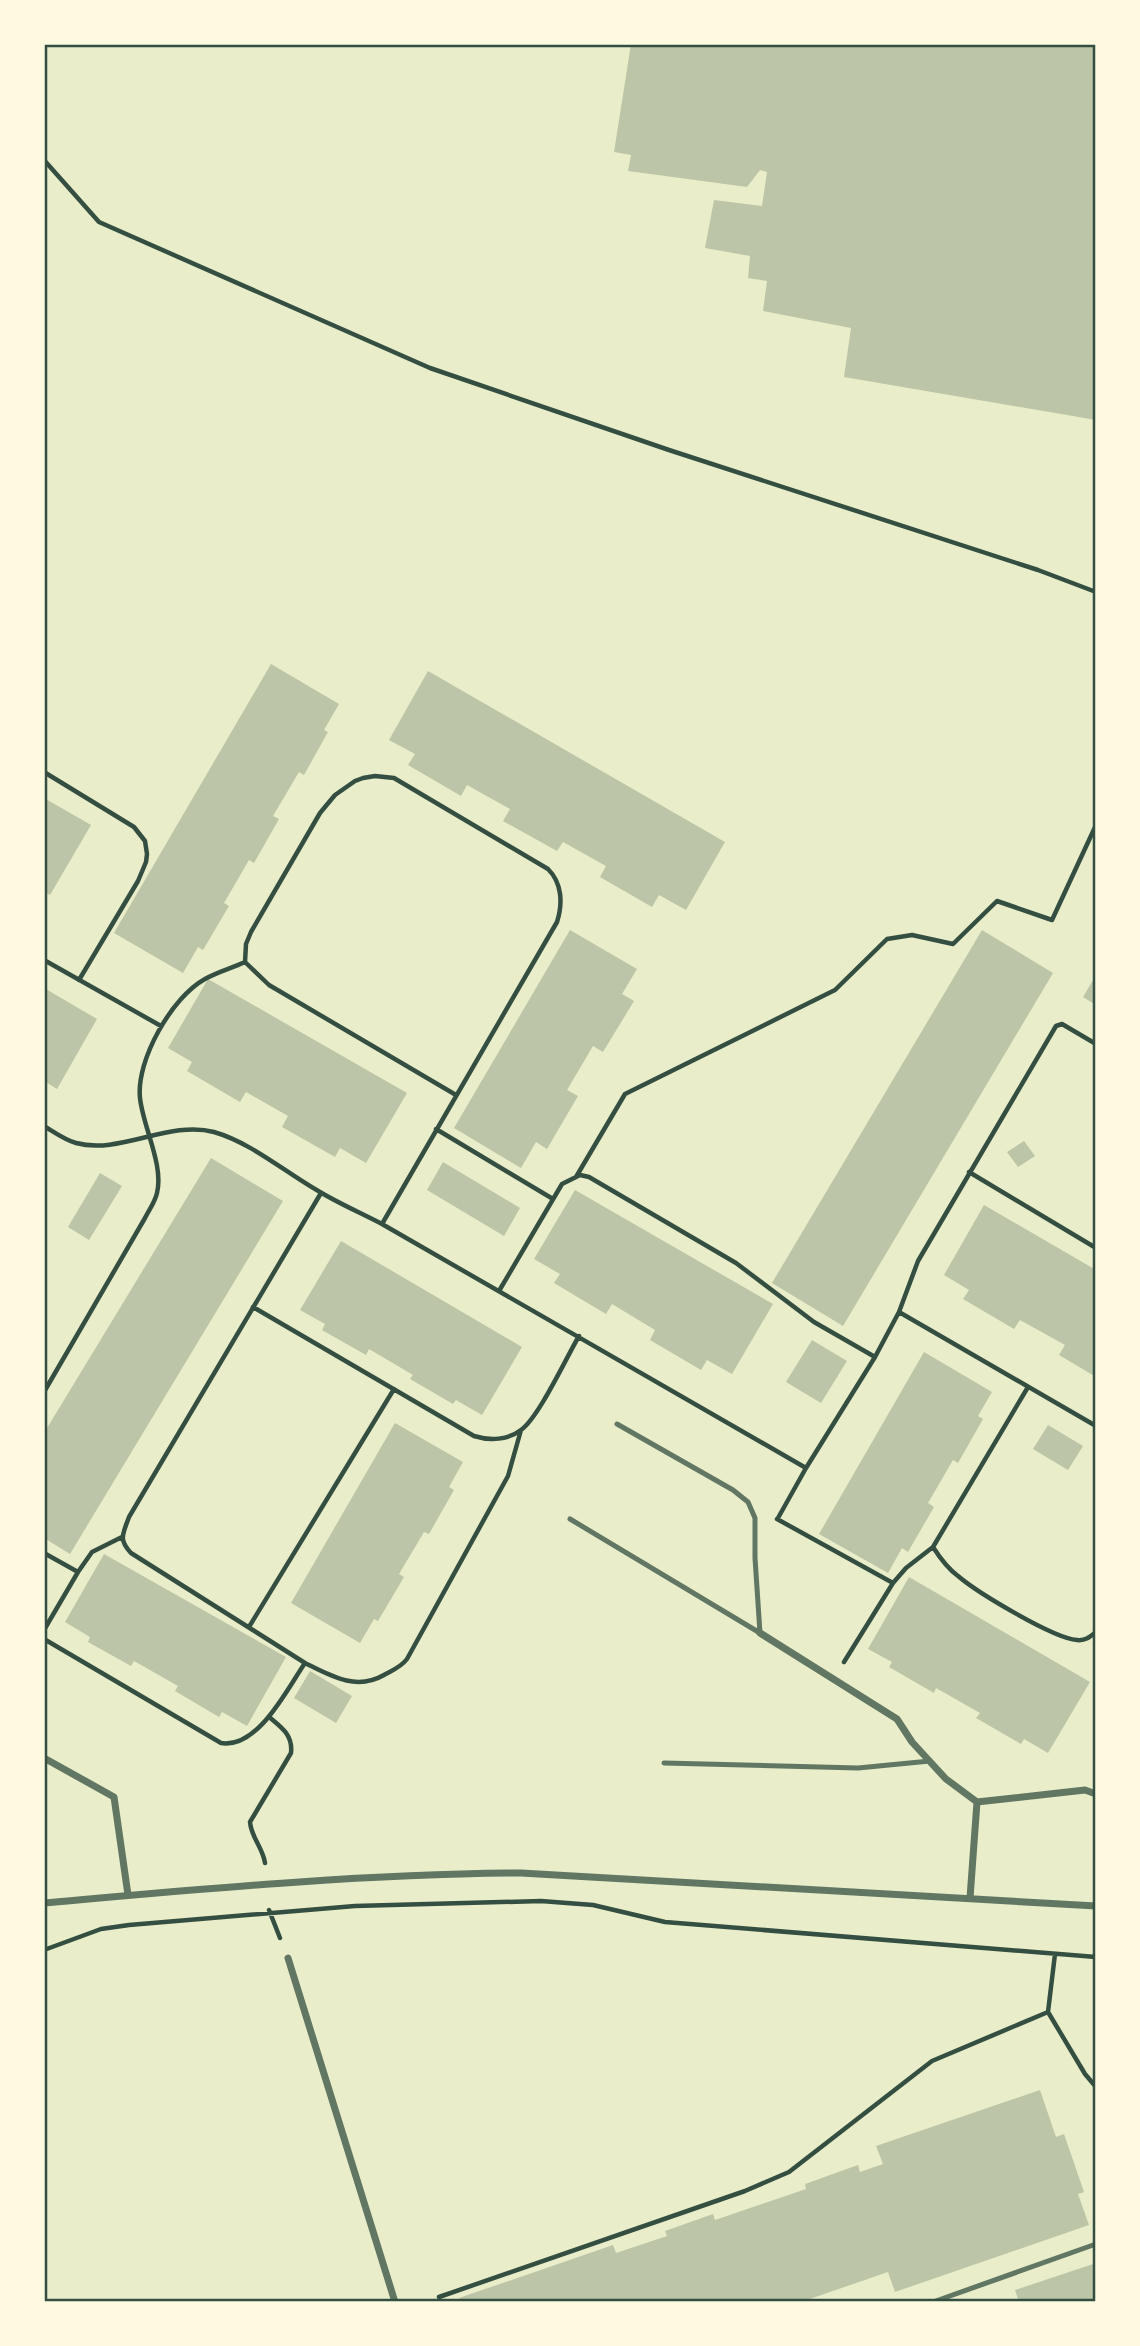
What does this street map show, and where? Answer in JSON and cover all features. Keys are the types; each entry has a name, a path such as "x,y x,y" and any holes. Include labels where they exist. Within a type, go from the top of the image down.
{"street":[{"path":"760,1633 897,1719 912,1742 946,1779 977,1802 1085,1790 1096,1794"},
{"path":"44,1758 114,1797 128,1895"},
{"path":"970,1898 977,1802"},
{"path":"44,1903 267,1883 432,1874 521,1873 1096,1906"},
{"path":"288,1958 395,2302"}],"lane":[{"path":"617,1424 733,1490 748,1502 755,1518 760,1633"},
{"path":"570,1520 760,1633"},
{"path":"664,1763 858,1768 930,1761"},
{"path":"933,2302 1096,2244"}],"path":[{"path":"44,160 99,222 430,368 694,459 1038,570 1096,592"},
{"path":"44,772 134,827 145,841 146,862 138,881 79,980"},
{"path":"382,1224 557,922 561,894 558,883 548,869 394,778 363,778 341,790 320,813 251,932 246,944 245,962 269,985 456,1095"},
{"path":"576,1177 625,1094 835,990 887,939 912,935 953,944 997,901 1052,920 1096,825"},
{"path":"44,960 161,1026"},
{"path":"44,1392 157,1194 158,1177 140,1097 141,1071 161,1026 183,998 206,978 245,962"},
{"path":"755,1558 806,1468 875,1357 900,1312 918,1261 1056,1026 1062,1024 1096,1044"},
{"path":"44,1126 73,1143 81,1144 104,1145 179,1131 215,1133 243,1145 321,1193 382,1224 806,1468"},
{"path":"436,1129 553,1199"},
{"path":"970,1172 1096,1248"},
{"path":"499,1291 562,1184 576,1177 589,1177 736,1263 814,1322 875,1357"},
{"path":"321,1193 129,1517 122,1537 124,1545 131,1553 305,1663 330,1676 354,1683 378,1679 402,1666 508,1476 521,1430"},
{"path":"253,1307 474,1436 498,1439 521,1430 533,1417 579,1336"},
{"path":"900,1312 1096,1426"},
{"path":"835,1678 893,1583 906,1568 933,1547 1028,1387"},
{"path":"249,1627 394,1389"},
{"path":"777,1519 893,1583"},
{"path":"44,1630 92,1552 122,1537"},
{"path":"933,1547 944,1564 974,1588 1055,1635 1079,1641 1096,1632"},
{"path":"44,1553 78,1572"},
{"path":"44,1639 220,1743 238,1743 258,1729 305,1663"},
{"path":"264,1856 250,1830 250,1822 291,1753 292,1743 288,1733 269,1717"},
{"path":"267,1883 270,1913 288,1958"},
{"path":"44,1950 101,1929 355,1906 541,1901 593,1905 665,1922 1096,1957"},
{"path":"1055,1954 1048,2012 1085,2074 1096,2087"},
{"path":"439,2297 745,2191 789,2172 932,2061 1048,2012"}],"building":[{"path":"631,44 1096,44 1096,420 844,377 851,328 763,311 767,281 748,278 750,256 705,248 714,200 762,206 767,172 760,170 747,187 628,171 631,155 614,152"},
{"path":"271,664 339,704 324,730 328,732 304,775 299,772 273,816 279,819 254,863 249,860 224,903 229,906 203,950 198,947 183,973 114,933"},
{"path":"428,671 725,842 686,910 659,895 652,907 600,877 606,866 563,842 557,851 503,821 510,809 467,785 461,796 408,765 415,754 389,740"},
{"path":"44,798 91,825 50,895 44,892"},
{"path":"570,930 637,969 622,994 634,1001 603,1052 593,1046 567,1090 578,1096 547,1149 536,1142 521,1168 454,1128"},
{"path":"982,930 1053,973 843,1326 772,1283"},
{"path":"1096,975 1096,1005 1083,997"},
{"path":"208,979 407,1093 366,1163 340,1148 335,1157 282,1127 288,1116 246,1092 240,1102 187,1071 192,1062 168,1048"},
{"path":"44,988 97,1019 57,1089 44,1081"},
{"path":"1024,1141 1035,1156 1018,1167 1007,1152"},
{"path":"211,1158 283,1201 70,1554 44,1538 44,1433"},
{"path":"443,1162 520,1208 504,1236 427,1190"},
{"path":"100,1173 122,1186 89,1240 68,1227"},
{"path":"575,1190 773,1304 732,1374 707,1360 701,1370 650,1340 655,1330 612,1304 606,1314 554,1283 560,1274 534,1259"},
{"path":"984,1205 1096,1270 1096,1377 1059,1355 1065,1345 1020,1320 1014,1329 963,1299 969,1290 944,1275"},
{"path":"341,1241 522,1347 482,1415 456,1400 453,1404 410,1379 413,1375 369,1349 366,1355 322,1330 325,1324 300,1310"},
{"path":"812,1340 847,1361 821,1403 786,1382"},
{"path":"924,1352 992,1392 978,1416 983,1419 958,1463 953,1460 928,1503 934,1507 908,1552 902,1548 888,1573 819,1534"},
{"path":"395,1423 463,1462 449,1487 454,1490 429,1534 424,1532 399,1574 404,1577 378,1621 374,1619 360,1643 291,1603"},
{"path":"1048,1425 1083,1446 1068,1470 1033,1449"},
{"path":"104,1554 286,1657 247,1726 222,1712 219,1717 175,1691 178,1686 134,1661 131,1666 88,1642 90,1637 65,1622"},
{"path":"909,1577 1090,1682 1048,1753 1024,1739 1021,1744 976,1718 980,1713 936,1688 934,1693 889,1667 892,1662 868,1649"},
{"path":"310,1671 352,1696 336,1723 294,1698"},
{"path":"1040,2090 1056,2137 1064,2134 1084,2192 1078,2194 1089,2225 895,2292 888,2272 801,2302 461,2302 459,2298 613,2245 616,2253 667,2236 665,2231 713,2214 715,2220 806,2189 805,2184 858,2165 860,2172 883,2164 876,2146"},
{"path":"1096,2263 1096,2302 1019,2302 1015,2290"}]}
